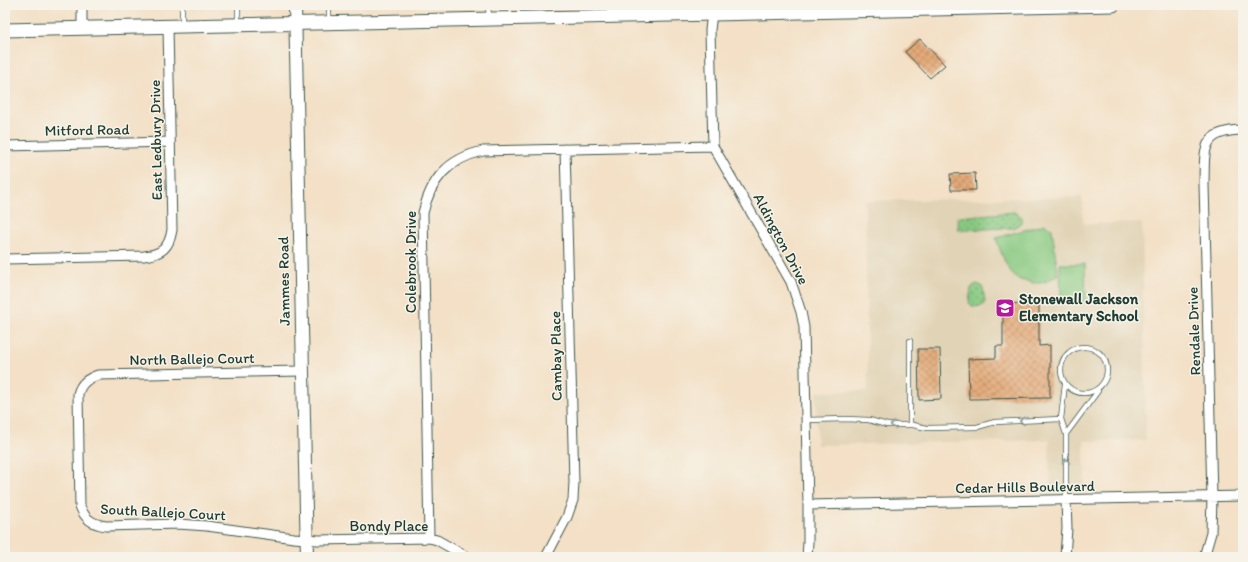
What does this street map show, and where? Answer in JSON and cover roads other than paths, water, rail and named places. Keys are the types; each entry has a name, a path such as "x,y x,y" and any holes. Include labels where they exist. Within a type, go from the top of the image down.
{"main road":[{"path":"5,30 489,20 650,10 780,12 1113,5"}],"street":[{"path":"82,5 82,28"},
{"name":"Jammes Road","path":"295,5 307,557"},
{"name":"Aldington Drive","path":"713,10 710,30 713,146 791,282 797,298 804,327 808,505 808,542 806,557"},
{"name":"East Ledbury Drive","path":"5,259 155,255 164,249 170,241 172,230 168,27"},
{"name":"Rendale Drive","path":"1204,557 1211,533 1212,497 1204,184 1205,153 1207,144 1212,137 1225,131 1243,130"},
{"name":"Mitford Road","path":"5,146 170,142"},
{"name":"Colebrook Drive","path":"429,538 423,213 426,197 432,185 441,173 454,162 469,154 483,151 713,146"},
{"name":"Cambay Place","path":"546,557 567,517 573,500 574,482 565,149"},
{"name":"North Ballejo Court","path":"89,521 83,514 80,506 78,394 80,387 84,382 98,375 302,371"},
{"name":"Cedar Hills Boulevard","path":"808,505 1243,496"},
{"path":"1065,557 1067,528 1066,500"},
{"name":"South Ballejo Court","path":"89,521 106,526 178,524 207,526 306,540"},
{"name":"Bondy Place","path":"306,540 429,538 437,540 467,557"}],"lane":[{"path":"182,5 182,27"},
{"path":"238,5 238,25"},
{"path":"329,5 329,23"},
{"path":"488,5 489,20"},
{"path":"910,341 910,425"},
{"path":"1066,434 1101,387 1106,380 1108,373 1107,364 1104,357 1092,348 1077,348 1065,357 1060,371 1065,384 1071,390 1087,394 1094,392 1101,387"},
{"path":"1065,384 1061,419 1066,434 1066,500"},
{"path":"806,420 869,420 887,425 910,425 927,428 977,427 995,422 1061,419"}],"place":[{"name":"Stonewall Jackson Elementary School","path":"1005,308"}]}
